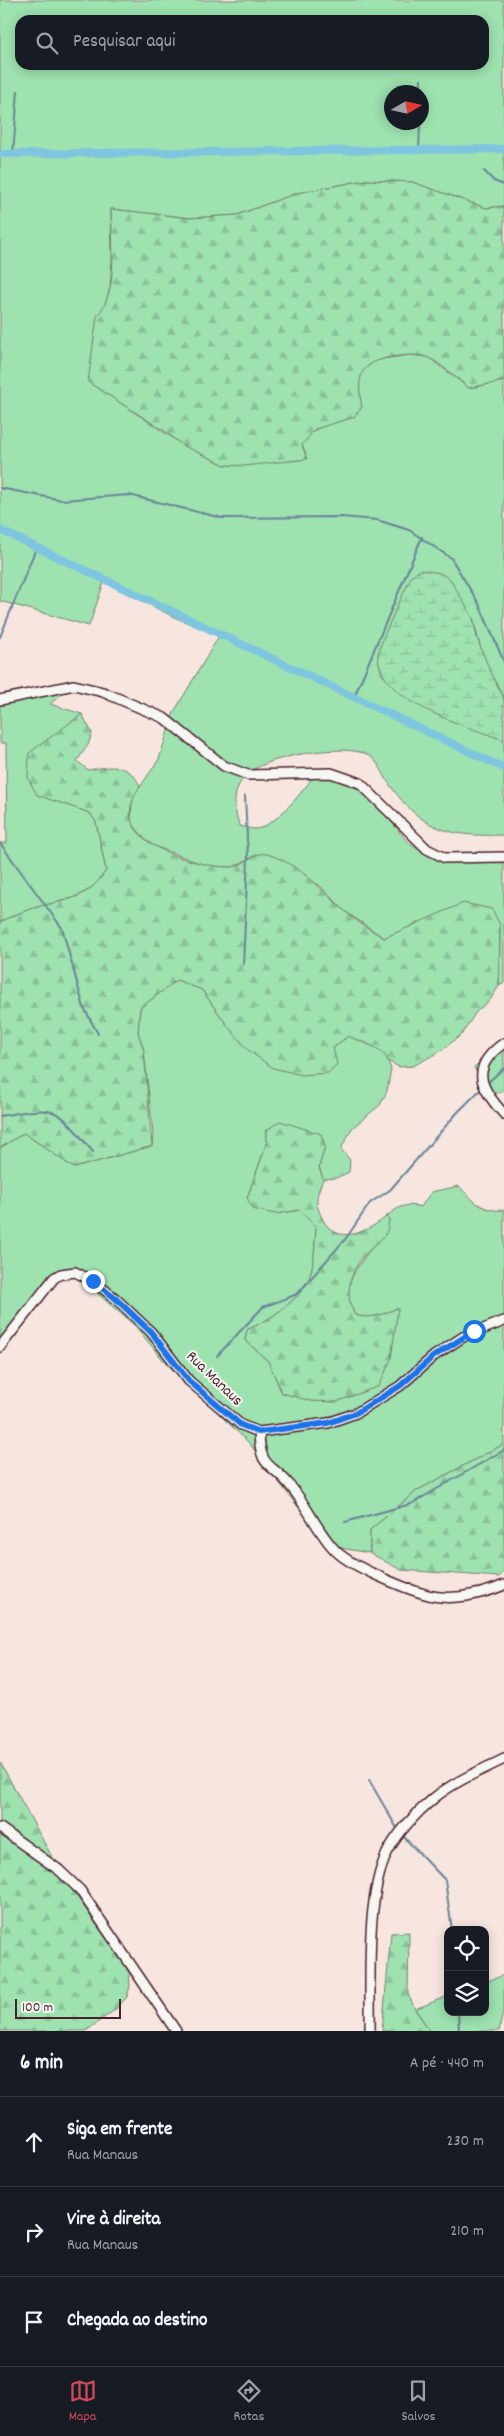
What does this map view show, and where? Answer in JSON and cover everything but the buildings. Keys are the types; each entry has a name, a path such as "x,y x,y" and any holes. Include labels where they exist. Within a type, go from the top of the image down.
{"street":[{"path":"0,700 74,685 103,692 164,718 224,766 240,772 248,774 332,773 360,783 427,849 445,858 504,857"},
{"path":"504,1043 490,1053 481,1067 481,1083 504,1114"},
{"name":"Rua Manaus","path":"0,1347 54,1278 61,1274 75,1272 93,1281 134,1314 151,1332 189,1381 241,1425 259,1432"},
{"path":"504,1321 463,1337 434,1356 400,1386 356,1413 328,1423 259,1432 259,1447 264,1461 291,1486 332,1546 349,1561 388,1580 441,1597 484,1592 504,1585"},
{"path":"370,2031 372,1941 376,1893 387,1853 397,1837 434,1798 455,1784 504,1759"},
{"path":"0,1828 59,1870 80,1890 176,2031"}],"green space":[{"path":"0,0 504,0 504,206 486,208 412,182 366,180 297,193 237,215 191,218 111,209 112,259 110,288 104,308 103,391 183,445 225,465 300,460 306,454 302,445 311,433 324,426 354,417 360,397 359,381 362,371 376,360 409,355 428,357 469,388 504,381 504,699 493,680 485,660 473,618 378,653 382,675 453,720 504,740 504,835 453,832 426,822 402,800 375,761 368,755 357,751 323,751 304,754 268,763 254,769 245,776 238,788 235,807 240,826 255,829 262,827 271,822 288,807 315,774 328,776 349,784 367,796 408,842 421,851 441,858 504,861 504,983 499,986 500,925 421,923 384,938 346,912 319,885 258,854 233,867 207,866 149,844 131,822 132,799 159,759 174,712 219,636 174,617 104,582 89,626 0,601"},
{"path":"366,180 412,182 486,208 504,206 504,381 469,388 439,364 426,357 414,355 376,361 364,370 361,377 360,395 362,407 354,417 315,429 302,445 307,459 244,466 225,465 182,445 166,432 88,382 97,316 109,294 113,265 111,209 191,218 237,215 297,193"},
{"path":"421,570 440,573 450,579 473,618 477,638 504,699 504,740 448,720 408,699 392,686 382,672 378,655 379,649 412,575"},
{"path":"70,687 50,704 82,714 74,721 59,802 90,813 96,822 106,870 92,887 76,896 27,910 0,922 0,843 7,843 6,743 0,743 0,702"},
{"path":"82,714 92,733 88,745 77,761 88,770 104,767 125,769 136,778 140,786 131,808 132,822 138,832 148,841 175,856 220,867 232,867 259,854 270,855 302,872 350,916 384,938 463,903 492,909 500,925 499,986 490,1000 476,1012 462,1034 441,1051 413,1066 399,1067 388,1061 377,1049 348,1036 333,1048 337,1064 328,1073 302,1075 273,1068 248,1050 202,990 177,980 140,1008 138,1032 144,1051 152,1146 74,1168 24,1133 0,1148 0,922 32,909 76,897 92,887 106,870 96,822 90,813 37,795 28,778 29,753"},
{"path":"177,980 202,990 227,1025 333,1048 348,1036 377,1048 386,1056 391,1069 387,1091 380,1105 352,1128 341,1149 350,1160 349,1172 336,1178 323,1179 319,1167 325,1146 267,1130 267,1143 247,1198 275,1214 300,1210 316,1227 315,1249 309,1280 306,1285 279,1312 247,1330 245,1340 268,1361 282,1393 336,1402 353,1395 397,1308 376,1316 366,1317 355,1315 350,1305 349,1286 352,1278 389,1220 387,1216 403,1206 421,1207 431,1192 459,1186 474,1201 484,1207 504,1210 504,1444 418,1490 370,1530 370,1553 340,1548 318,1533 249,1443 164,1361 135,1326 76,1275 53,1273 0,1343 0,1148 24,1133 74,1168 152,1146 153,1133 144,1051 138,1032 140,1008"},
{"path":"504,1043 504,1090 488,1098 474,1067"},
{"path":"280,1121 321,1134 325,1146 319,1167 323,1179 317,1204 323,1220 329,1228 345,1235 354,1234 372,1227 387,1216 389,1220 385,1235 365,1254 354,1271 349,1293 355,1315 372,1317 398,1308 391,1359 379,1386 336,1402 311,1401 282,1393 268,1361 245,1340 247,1330 279,1312 300,1293 309,1280 315,1249 316,1227 300,1210 275,1214 253,1209 247,1198 267,1143 267,1130"},
{"path":"504,1444 504,1572 499,1577 401,1570 370,1553 370,1530 418,1490"},
{"path":"0,1762 63,1877 129,1971 130,1986 127,1997 116,2009 86,2031 0,2031"},
{"path":"409,1932 408,1994 416,2011 430,2031 382,2031 391,1933"},
{"path":"504,1975 504,2007 499,2031 430,2031 415,2009 444,1998 444,2016 489,2016 489,1981"}],"waterway":[{"path":"421,80 421,85"},
{"path":"13,154 18,91"},
{"path":"419,150 420,130"},
{"path":"0,154 504,149"},
{"path":"484,171 494,181 504,185"},
{"path":"0,488 62,500 129,495 222,518 341,517 377,520 409,530 451,558 479,604 504,662"},
{"path":"0,530 504,768"},
{"path":"354,697 422,537"},
{"path":"0,637 36,548"},
{"path":"243,965 248,858 245,796"},
{"path":"0,843 62,928 84,1008 98,1034"},
{"path":"486,1084 504,1068"},
{"path":"217,1356 263,1307 295,1295 300,1291 347,1237 370,1203 390,1190 457,1113 481,1089"},
{"path":"0,1116 34,1111 54,1113 62,1117 93,1152"},
{"path":"345,1522 411,1504 504,1450"},
{"path":"369,1780 398,1830"},
{"path":"402,1835 445,1880 451,1926"},
{"path":"458,2016 459,2031"}],"route":[{"path":"93,1281 134,1314 151,1332 189,1381 241,1425 259,1432 328,1423 356,1413 400,1386 434,1356 474,1331"}]}
